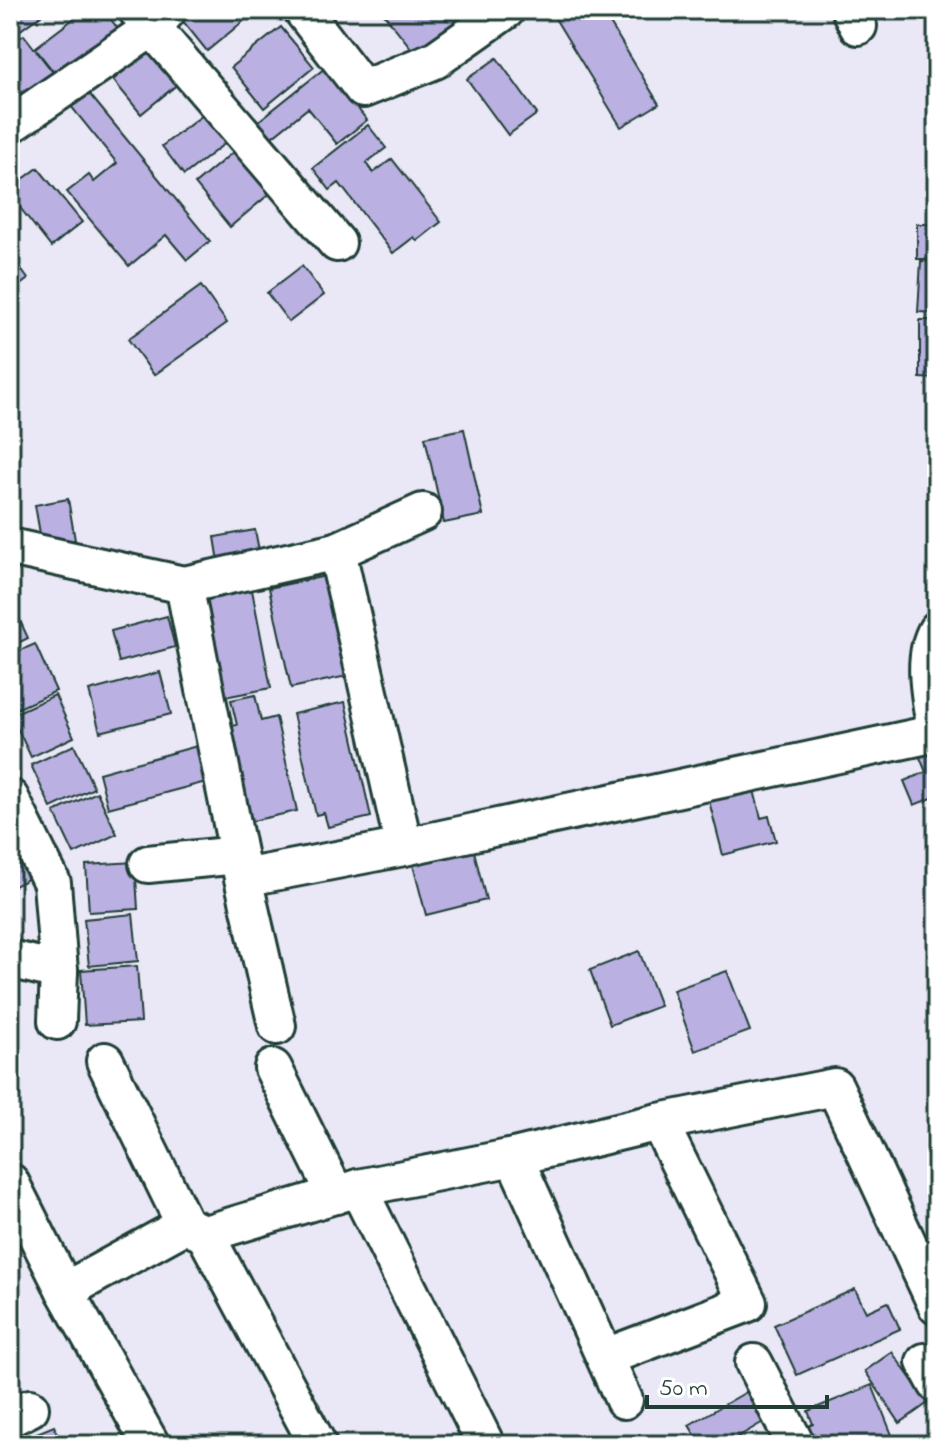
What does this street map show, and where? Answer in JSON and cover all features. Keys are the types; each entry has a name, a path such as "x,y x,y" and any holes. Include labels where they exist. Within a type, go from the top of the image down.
{"street":[{"path":"302,10 363,89 435,60 506,10"},
{"path":"10,125 153,16 337,243"},
{"path":"10,547 184,585 337,551 423,512"},
{"path":"337,551 404,847"},
{"path":"184,585 241,867 277,1026"},
{"path":"148,864 241,867 404,847 936,733 929,667 931,645 937,630"},
{"path":"10,798 52,883 59,971 57,1021"},
{"path":"10,959 59,971"},
{"path":"105,1061 195,1230 318,1445"},
{"path":"273,1068 347,1191 486,1445"},
{"path":"65,1291 195,1230 347,1191 514,1157 659,1122 835,1087 932,1284"},
{"path":"606,1357 748,1303 659,1122"},
{"path":"514,1157 624,1400"},
{"path":"10,1182 65,1291 151,1445"},
{"path":"754,1363 796,1445"}],"building":[{"path":"10,10 48,10 19,31 10,19"},
{"path":"85,10 104,10 118,29 57,76 35,48"},
{"path":"194,10 257,10 207,51 182,20"},
{"path":"381,10 438,10 447,20 460,10 471,10 479,19 453,39 445,29 415,53"},
{"path":"550,10 602,10 659,104 621,127"},
{"path":"281,27 314,67 264,108 231,67"},
{"path":"24,35 55,75 10,110 10,45"},
{"path":"157,44 185,78 141,114 113,80"},
{"path":"497,58 537,114 508,135 467,79"},
{"path":"325,68 367,120 337,144 308,108 268,140 255,124"},
{"path":"87,91 210,241 187,260 166,235 129,266 67,192 89,175 94,182 117,163 70,105"},
{"path":"211,109 233,137 184,175 162,146"},
{"path":"368,125 386,148 366,163 373,173 392,159 441,222 417,241 414,237 393,253 339,183 330,190 313,168"},
{"path":"239,147 274,190 230,227 195,184"},
{"path":"38,168 82,222 51,247 10,195 10,189"},
{"path":"917,224 937,224 937,259 917,259"},
{"path":"10,254 28,279 10,293"},
{"path":"921,261 937,262 937,313 918,312"},
{"path":"302,266 324,295 289,322 267,293"},
{"path":"201,286 227,323 154,375 128,339"},
{"path":"920,320 937,320 937,379 920,378"},
{"path":"464,429 483,515 444,523 425,437"},
{"path":"68,499 75,540 42,545 35,505"},
{"path":"255,530 261,561 220,568 215,537"},
{"path":"326,576 347,676 291,688 269,588"},
{"path":"252,590 271,688 219,698 200,599"},
{"path":"10,599 28,638 10,647"},
{"path":"167,616 175,647 119,662 111,631"},
{"path":"35,644 56,691 10,712 10,655"},
{"path":"160,672 171,714 100,732 89,691"},
{"path":"55,695 74,737 31,757 11,715"},
{"path":"255,695 261,721 276,717 297,811 243,823 221,728 237,725 231,700"},
{"path":"345,702 371,817 328,827 324,813 316,815 293,714"},
{"path":"74,745 94,788 51,808 31,765"},
{"path":"197,746 206,782 108,808 99,773"},
{"path":"937,748 937,796 914,805 904,781 926,772 919,755"},
{"path":"754,790 761,818 769,816 776,841 723,855 709,801"},
{"path":"97,792 117,834 74,854 54,812"},
{"path":"10,806 42,872 10,888"},
{"path":"474,851 486,900 426,915 413,865"},
{"path":"135,862 138,909 89,912 86,865"},
{"path":"133,914 138,961 89,966 84,919"},
{"path":"639,951 660,1006 610,1025 590,970"},
{"path":"137,966 141,1022 85,1025 81,970"},
{"path":"727,971 750,1031 695,1051 673,990"},
{"path":"855,1289 866,1312 888,1302 900,1329 797,1375 774,1325"},
{"path":"892,1352 928,1403 900,1423 865,1371"},
{"path":"872,1385 896,1445 806,1445 800,1430 813,1424 808,1411"},
{"path":"748,1391 765,1421 724,1445 701,1445 689,1425"},
{"path":"54,1426 62,1445 10,1445 10,1444"}]}
